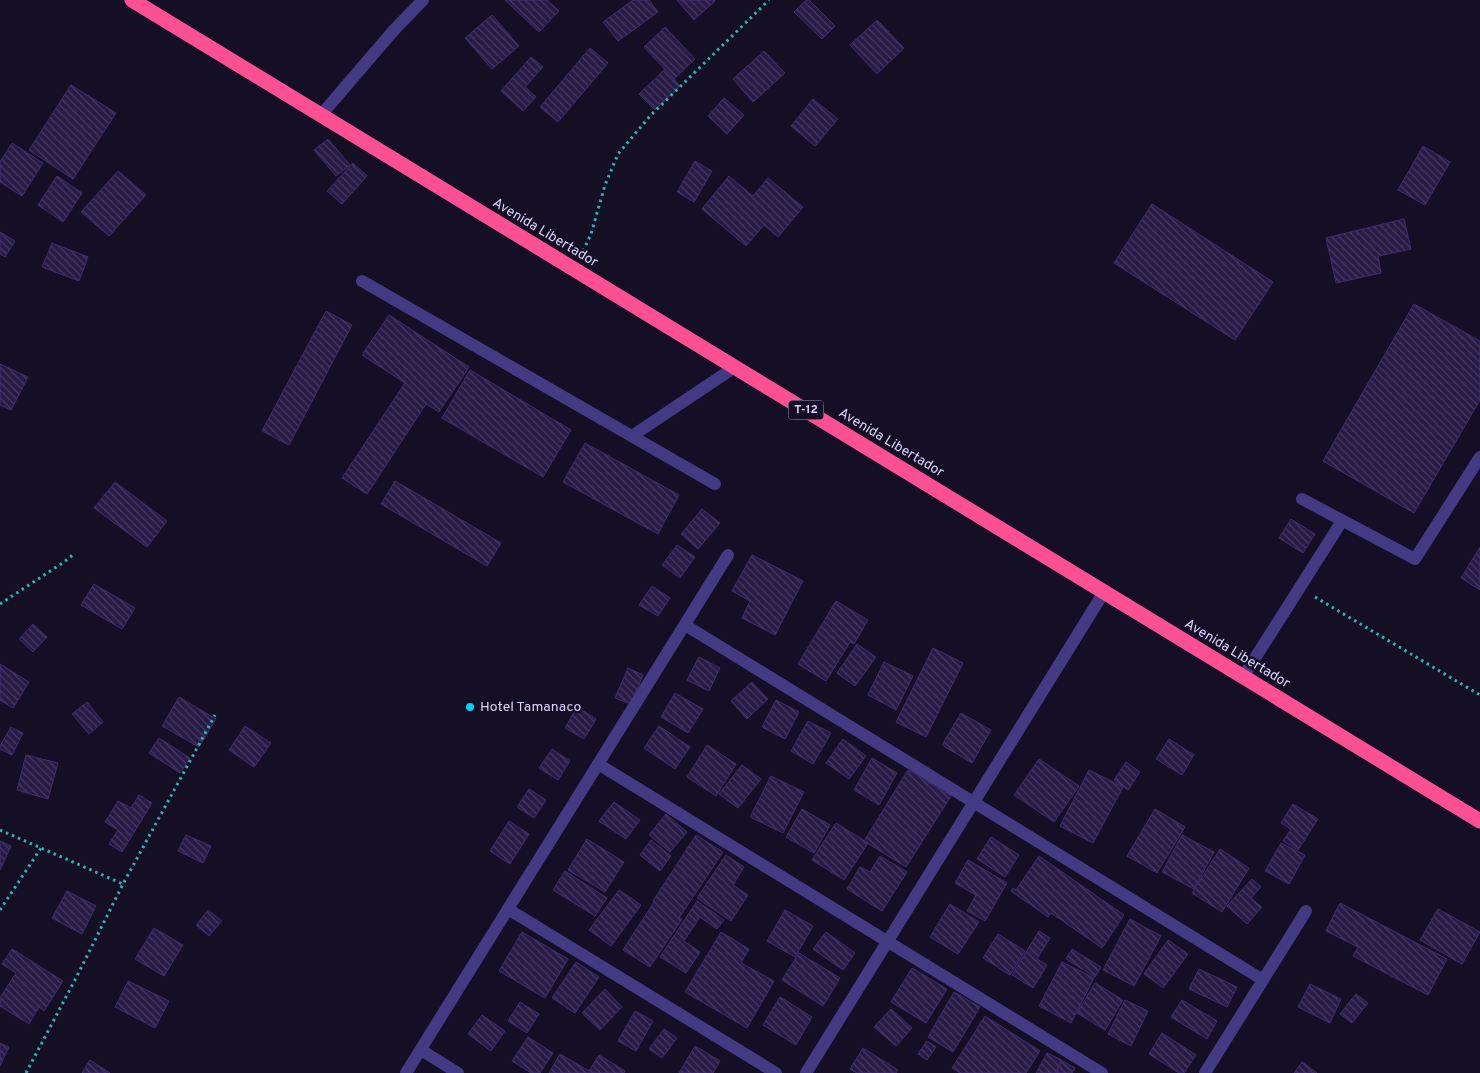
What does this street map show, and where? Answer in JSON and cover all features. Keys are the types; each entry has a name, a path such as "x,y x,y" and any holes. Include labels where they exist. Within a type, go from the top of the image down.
{"highway":[{"name":"Avenida Libertador","path":"132,0 1480,821"}],"street":[{"path":"321,116 394,30 423,0"},
{"path":"362,281 715,484"},
{"path":"632,436 735,367"},
{"path":"1302,499 1415,559 1480,457"},
{"path":"1243,677 1342,521"},
{"path":"406,1073 728,555"},
{"path":"806,1073 1104,592"},
{"path":"685,626 1263,980"},
{"path":"598,764 1102,1073"},
{"path":"508,909 776,1073"},
{"path":"1205,1073 1306,911"},
{"path":"421,1050 458,1073"}],"path":[{"path":"575,270 591,234 605,185 618,154 650,116 769,0"},
{"path":"0,604 75,554"},
{"path":"1300,588 1480,696"},
{"path":"26,1073 123,884 215,715"},
{"path":"0,830 123,884"},
{"path":"0,910 41,848"}],"building":[{"path":"505,0 547,0 559,11 539,32"},
{"path":"633,0 649,0 658,12 618,41 603,22"},
{"path":"677,0 714,0 715,1 694,20"},
{"path":"806,0 809,0 835,26 822,39 794,12"},
{"path":"492,15 519,46 492,69 465,38"},
{"path":"877,20 904,48 877,74 850,45"},
{"path":"665,27 695,59 674,79 644,47"},
{"path":"590,48 608,63 558,122 540,107"},
{"path":"764,51 785,73 753,102 733,79"},
{"path":"531,57 543,67 525,87 536,97 523,111 501,91"},
{"path":"665,69 680,86 655,110 639,94"},
{"path":"71,85 116,113 73,179 29,150"},
{"path":"724,98 744,115 727,134 708,116"},
{"path":"813,99 838,119 815,146 791,126"},
{"path":"328,139 350,165 336,176 314,150"},
{"path":"12,143 43,163 22,196 0,182 0,162"},
{"path":"1423,146 1450,162 1425,205 1398,190"},
{"path":"695,161 712,171 694,202 677,192"},
{"path":"353,163 367,176 342,204 327,191"},
{"path":"118,171 146,195 109,236 81,212"},
{"path":"57,176 82,193 63,222 38,205"},
{"path":"729,176 753,196 768,178 803,207 778,237 764,225 746,246 702,209"},
{"path":"1152,204 1273,282 1235,340 1114,263"},
{"path":"1404,219 1411,249 1378,256 1381,273 1336,283 1326,238"},
{"path":"0,232 15,241 5,257 0,254"},
{"path":"52,243 88,257 79,281 42,267"},
{"path":"1414,304 1480,341 1480,400 1414,513 1323,461"},
{"path":"326,311 352,325 289,445 262,431"},
{"path":"389,315 469,367 439,412 426,404 367,494 342,478 405,383 362,355"},
{"path":"0,364 28,377 11,410 0,405"},
{"path":"470,370 571,430 543,477 442,418"},
{"path":"585,443 679,495 658,534 563,482"},
{"path":"395,481 501,543 487,566 381,504"},
{"path":"115,482 167,521 147,547 94,508"},
{"path":"702,509 720,523 698,549 681,534"},
{"path":"1291,519 1315,534 1303,553 1279,538"},
{"path":"677,545 695,557 680,578 662,565"},
{"path":"1480,547 1480,590 1461,578"},
{"path":"752,555 803,581 775,635 742,618 750,601 732,591"},
{"path":"94,584 135,608 122,629 81,605"},
{"path":"652,586 670,598 658,616 639,605"},
{"path":"836,601 868,620 854,644 850,642 826,681 798,664"},
{"path":"33,624 47,637 33,652 19,639"},
{"path":"857,644 876,657 855,686 837,673"},
{"path":"933,648 963,663 926,737 896,722"},
{"path":"699,657 720,668 709,691 687,680"},
{"path":"884,662 913,676 896,710 868,695"},
{"path":"0,664 29,682 13,708 0,700"},
{"path":"628,668 643,675 631,704 615,698"},
{"path":"752,682 768,699 747,719 731,701"},
{"path":"675,693 703,709 688,733 661,717"},
{"path":"179,697 216,719 199,747 162,726"},
{"path":"776,700 799,712 785,739 762,727"},
{"path":"87,702 103,722 89,734 72,714"},
{"path":"577,707 596,719 584,739 565,728"},
{"path":"961,713 991,730 972,763 942,745"},
{"path":"808,721 831,733 813,764 791,751"},
{"path":"245,726 271,743 254,767 229,750"},
{"path":"659,726 690,747 675,769 644,748"},
{"path":"11,727 23,733 12,755 0,749"},
{"path":"159,738 190,758 180,773 149,753"},
{"path":"843,739 866,756 849,779 826,763"},
{"path":"1169,739 1194,755 1182,775 1156,759"},
{"path":"707,745 736,764 716,796 687,777"},
{"path":"552,749 570,761 558,780 539,768"},
{"path":"26,755 58,763 48,799 17,790"},
{"path":"872,758 897,773 879,805 854,790"},
{"path":"1039,759 1079,786 1054,822 1014,795"},
{"path":"1126,762 1140,772 1128,790 1114,780"},
{"path":"742,765 761,779 738,808 719,794"},
{"path":"908,770 951,796 906,867 864,841"},
{"path":"1089,770 1123,787 1093,843 1060,826"},
{"path":"771,776 804,792 783,833 750,817"},
{"path":"529,789 546,800 534,818 517,807"},
{"path":"139,795 152,803 122,852 109,844 118,830 105,822 118,801 131,808"},
{"path":"614,802 640,820 626,839 599,821"},
{"path":"1293,804 1318,819 1298,850 1283,841 1291,829 1281,823"},
{"path":"802,809 830,825 814,853 786,837"},
{"path":"1155,809 1185,827 1157,873 1127,856"},
{"path":"666,814 687,832 670,852 649,835"},
{"path":"509,821 529,834 510,864 490,851"},
{"path":"836,823 868,843 844,880 812,860"},
{"path":"186,835 211,846 203,863 178,851"},
{"path":"696,835 723,852 679,918 682,919 650,967 623,950"},
{"path":"1182,835 1214,852 1194,889 1162,872"},
{"path":"991,837 1019,855 1005,877 977,859"},
{"path":"587,839 624,862 605,892 568,870"},
{"path":"651,840 671,856 660,871 640,855"},
{"path":"0,841 11,846 0,870"},
{"path":"1281,843 1305,855 1289,884 1265,871"},
{"path":"1220,849 1249,868 1222,912 1192,893"},
{"path":"726,855 744,867 733,885 748,895 731,921 697,898"},
{"path":"880,856 907,872 882,911 847,889 860,867 870,872"},
{"path":"1039,856 1124,915 1102,948 1051,913 1048,917 1011,891 1013,888 1016,890"},
{"path":"968,860 1007,883 985,921 967,911 976,895 955,883"},
{"path":"565,871 607,898 595,916 553,890"},
{"path":"1252,879 1261,887 1251,898 1262,907 1247,924 1227,906"},
{"path":"619,890 641,905 611,946 589,930"},
{"path":"67,891 96,906 82,934 52,918"},
{"path":"697,901 724,920 717,929 700,917 684,941 700,952 686,973 660,957"},
{"path":"1340,903 1447,959 1428,995 1353,956 1358,947 1326,931"},
{"path":"950,904 979,922 958,954 930,937"},
{"path":"1438,909 1480,932 1462,964 1420,940"},
{"path":"208,910 222,921 209,936 196,925"},
{"path":"785,910 813,926 795,957 767,941"},
{"path":"1130,919 1161,936 1134,986 1103,970"},
{"path":"154,928 183,945 164,976 135,959"},
{"path":"1039,931 1050,938 1037,959 1047,965 1033,988 1012,975"},
{"path":"522,932 568,959 545,998 499,971"},
{"path":"721,932 749,949 741,963 774,981 747,1028 685,992"},
{"path":"826,932 855,953 843,970 813,949"},
{"path":"998,934 1025,951 1010,975 983,958"},
{"path":"1168,940 1188,954 1163,988 1144,974"},
{"path":"12,949 63,981 44,1011 39,1007 29,1024 0,1006 0,998 16,973 2,964"},
{"path":"1072,949 1101,967 1095,977 1066,959"},
{"path":"799,953 840,978 823,1006 782,980"},
{"path":"576,962 599,977 575,1013 552,998"},
{"path":"1062,962 1094,978 1071,1023 1039,1006"},
{"path":"912,968 947,989 926,1023 891,1002"},
{"path":"1199,969 1237,987 1227,1007 1189,989"},
{"path":"128,981 169,1001 155,1028 115,1007"},
{"path":"1095,983 1123,1000 1105,1030 1077,1013"},
{"path":"1310,984 1341,999 1330,1023 1298,1007"},
{"path":"605,989 622,1007 600,1030 582,1013"},
{"path":"954,992 980,1007 953,1052 928,1037"},
{"path":"1356,994 1368,1003 1352,1023 1340,1014"},
{"path":"780,997 812,1017 796,1045 763,1025"},
{"path":"1125,1000 1148,1011 1131,1046 1108,1034"},
{"path":"1182,1000 1217,1021 1207,1039 1171,1017"},
{"path":"520,1002 539,1014 527,1033 508,1021"},
{"path":"891,1009 912,1028 896,1046 874,1027"},
{"path":"635,1011 653,1021 636,1051 618,1041"},
{"path":"482,1015 505,1031 491,1051 468,1034"},
{"path":"985,1016 1040,1051 1026,1073 960,1073 952,1068"},
{"path":"664,1029 677,1038 662,1058 649,1049"},
{"path":"1162,1033 1196,1055 1184,1073 1179,1073 1149,1054"},
{"path":"528,1037 553,1053 540,1073 531,1073 512,1061"},
{"path":"927,1041 936,1047 927,1060 918,1054"},
{"path":"0,1043 9,1047 0,1066"},
{"path":"695,1046 720,1061 713,1073 679,1073"},
{"path":"863,1048 898,1070 896,1073 857,1073 850,1069"},
{"path":"1047,1053 1062,1060 1055,1073 1036,1073"},
{"path":"560,1054 589,1071 599,1055 625,1071 624,1073 549,1073"},
{"path":"90,1060 110,1073 82,1073"},
{"path":"1063,1061 1075,1068 1072,1073 1056,1073"},
{"path":"1302,1062 1317,1073 1294,1073"}],"place":[{"name":"Hotel Tamanaco","path":"470,707"}]}
